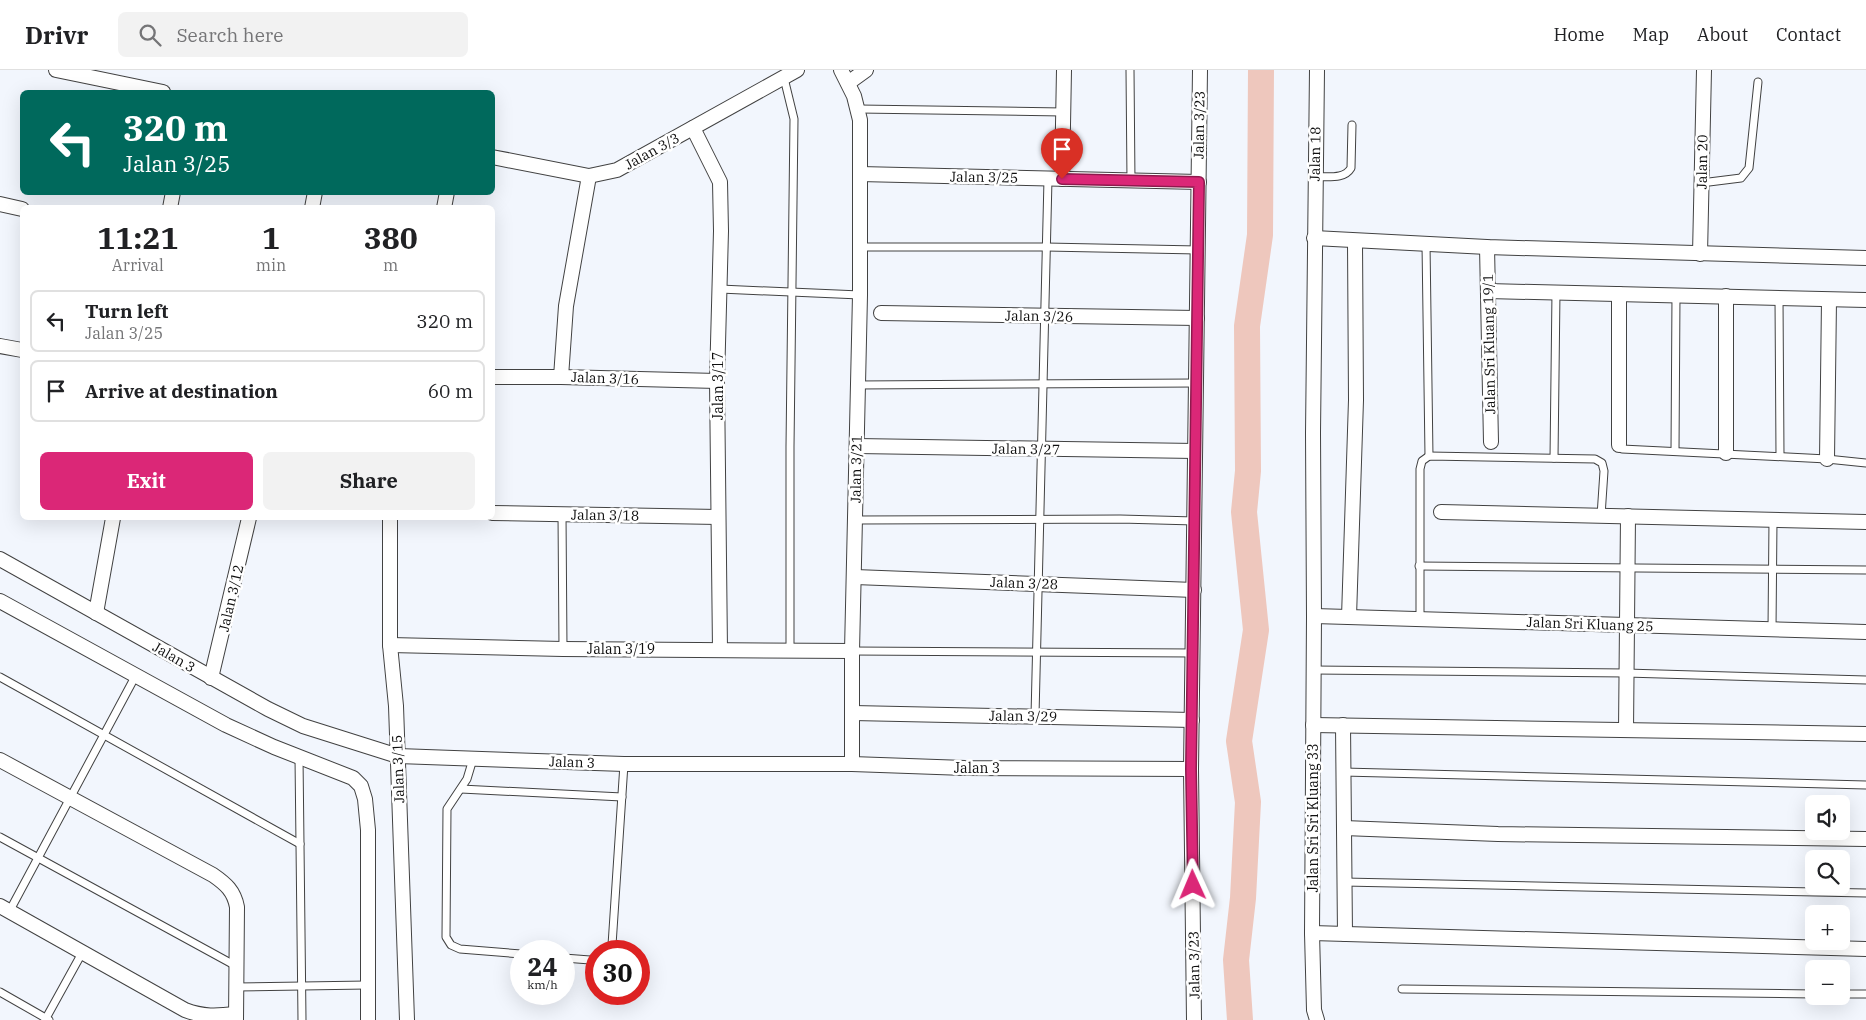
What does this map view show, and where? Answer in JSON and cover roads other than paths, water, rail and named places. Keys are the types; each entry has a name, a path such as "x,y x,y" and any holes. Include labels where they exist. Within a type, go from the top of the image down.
{"street":[{"path":"56,70 153,90"},
{"name":"Jalan 3/3","path":"495,158 589,176 617,170 797,70"},
{"path":"841,70 859,109"},
{"path":"848,83 866,70"},
{"path":"1062,179 1064,70"},
{"name":"Jalan 3/23","path":"1194,1020 1191,769 1200,70"},
{"name":"Jalan 18","path":"1314,616 1314,238 1317,70"},
{"name":"Jalan 20","path":"1700,254 1704,70"},
{"name":"Jalan 3/21","path":"852,764 852,651 860,295 859,109"},
{"name":"Jalan 3/17","path":"692,128 720,182 720,289 717,381 720,650"},
{"name":"Jalan 3/25","path":"860,174 1199,182"},
{"path":"561,376 566,306 589,176"},
{"path":"0,204 20,209"},
{"path":"1314,238 1355,242 1486,247 1866,258"},
{"path":"1349,617 1356,400 1355,242"},
{"name":"Jalan Sri Kluang 19/1","path":"1486,247 1491,442"},
{"path":"1488,291 1866,300"},
{"path":"1618,445 1619,294"},
{"path":"1726,296 1726,453"},
{"path":"1827,459 1829,300"},
{"name":"Jalan 3/26","path":"880,313 1197,318"},
{"path":"0,346 20,350"},
{"name":"Jalan 3/16","path":"495,377 561,376 717,381"},
{"name":"Jalan 3/27","path":"857,446 1195,451"},
{"path":"1441,512 1866,522"},
{"name":"Jalan 3/18","path":"495,513 718,517"},
{"path":"1626,730 1628,516"},
{"path":"96,613 113,520"},
{"name":"Jalan 3/12","path":"212,678 249,520"},
{"name":"Jalan 3/15","path":"390,520 390,645 396,706 400,854 408,1020"},
{"name":"Jalan 3","path":"0,559 268,709 304,726 398,756 624,764 852,764 965,768 1191,769"},
{"name":"Jalan 3/28","path":"855,577 1194,590"},
{"path":"0,600 226,725 274,747 353,778 361,786 365,799 368,830 368,1020"},
{"name":"Jalan Sri Kluang 25","path":"1314,616 1866,632"},
{"name":"Jalan Sri Sri Kluang 33","path":"1314,616 1312,933 1314,1010 1317,1020"},
{"name":"Jalan 3/19","path":"390,645 564,649 852,651"},
{"name":"Jalan 3/29","path":"853,713 1192,720"},
{"path":"1313,725 1866,734"},
{"path":"1343,725 1345,934"},
{"path":"0,760 224,883 232,891 238,907 236,1017 199,1016 185,1010 5,909"},
{"path":"1344,828 1498,834 1866,839"},
{"path":"1312,933 1866,949"}],"lane":[{"path":"1130,70 1131,181"},
{"path":"784,78 794,119 790,651"},
{"path":"1701,183 1741,178 1749,168 1758,82"},
{"path":"859,109 1063,112"},
{"path":"1315,177 1340,176 1348,173 1351,168 1352,125"},
{"path":"1035,716 1048,179"},
{"path":"1426,244 1429,456"},
{"path":"859,247 1046,247 1198,250"},
{"path":"720,289 860,295"},
{"path":"1554,458 1556,292"},
{"path":"1675,451 1676,295"},
{"path":"1779,298 1780,456"},
{"path":"857,385 1196,383"},
{"path":"1618,445 1622,448 1780,456 1866,463"},
{"path":"1420,619 1420,469 1422,461 1429,456 1595,459 1602,463 1604,471 1601,516"},
{"path":"562,514 564,649"},
{"path":"856,520 1195,520"},
{"path":"1772,629 1773,520"},
{"path":"1420,566 1866,570"},
{"path":"852,651 1193,653"},
{"path":"1314,670 1626,674 1866,680"},
{"path":"5,909 38,859 136,676"},
{"path":"0,677 300,844"},
{"path":"299,757 302,1020"},
{"path":"473,759 468,778 447,809 446,937 451,945 460,949 510,953"},
{"path":"612,940 624,764"},
{"path":"1344,772 1866,785"},
{"path":"461,789 622,796"},
{"path":"0,837 236,967"},
{"path":"1344,882 1866,893"},
{"path":"0,992 47,1019 82,953"},
{"path":"236,987 367,985"},
{"path":"1402,989 1805,994"},
{"path":"1850,994 1866,994"}],"waterway":[{"path":"1240,1020 1236,960 1243,898 1248,802 1239,741 1256,630 1244,512 1248,471 1247,326 1260,235 1261,70"}]}
